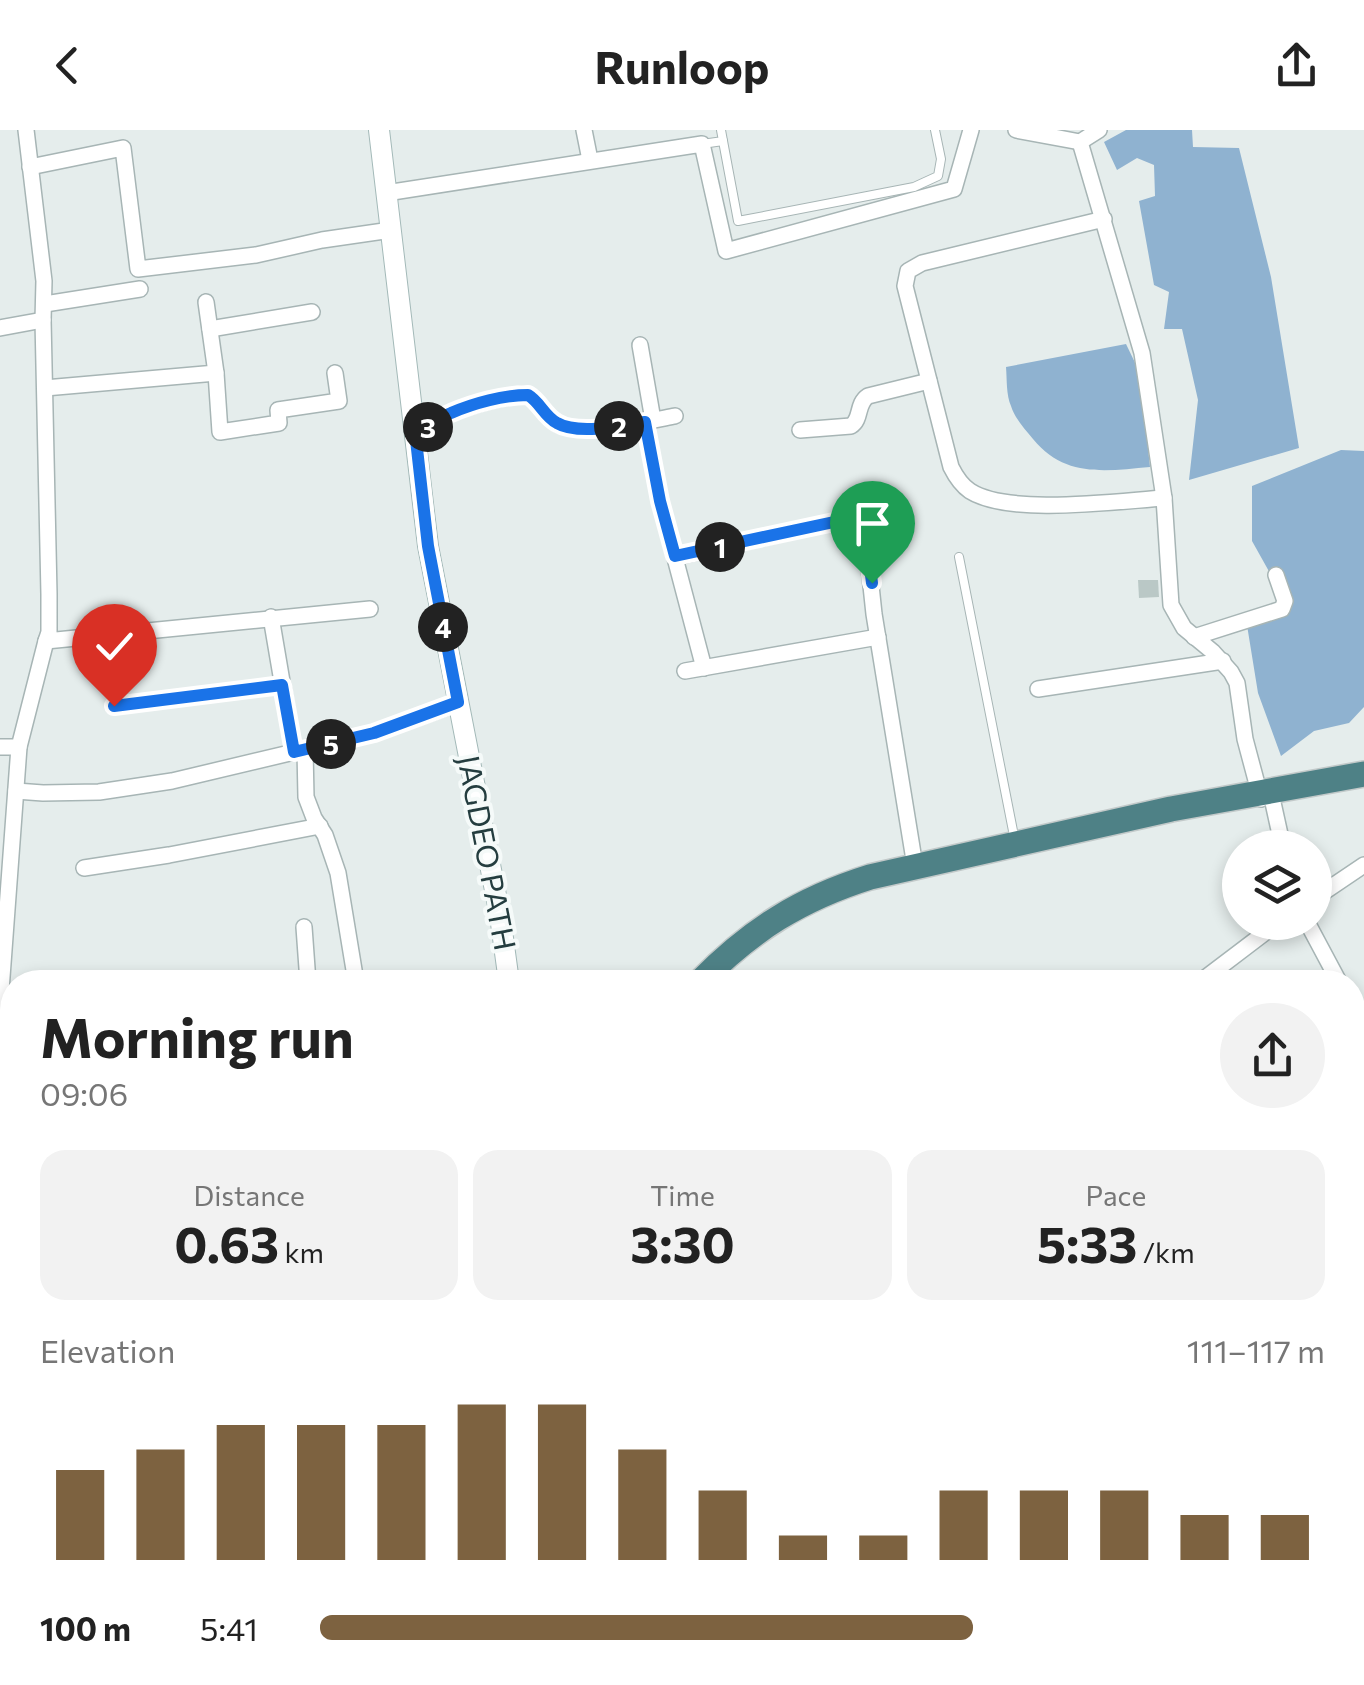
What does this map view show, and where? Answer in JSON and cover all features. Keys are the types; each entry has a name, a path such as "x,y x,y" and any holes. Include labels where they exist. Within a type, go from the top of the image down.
{"highway":[{"path":"736,970 782,933 842,902 1111,831 1364,774"},
{"path":"1266,797 1364,790"},
{"path":"713,970 774,920 837,888 915,866 1111,831"}],"main road":[{"name":"JAGDEO PATH","path":"379,130 428,546 507,970"}],"street":[{"path":"3,970 19,747 49,632 42,256 26,130"},
{"path":"584,130 590,160"},
{"path":"386,193 702,144 726,251 954,189 971,130"},
{"path":"1016,130 1080,142 1099,130"},
{"path":"1080,142 1142,353 1164,498 1171,605 1194,637 1223,661 1236,684 1245,739 1278,830"},
{"path":"30,168 124,148 138,269 256,254 391,230"},
{"path":"1104,219 922,263 908,271 905,286 952,467 969,491 998,501 1028,504 1164,498"},
{"path":"0,328 44,312 140,290"},
{"path":"206,302 220,432 280,423 278,410 338,401 335,372"},
{"path":"210,328 312,312"},
{"path":"640,346 660,501 704,668"},
{"path":"45,388 216,373"},
{"path":"800,430 851,426 866,398 929,381"},
{"path":"415,431 460,410 524,394 533,397 550,418 566,427 592,428 675,416"},
{"path":"675,556 848,519 864,520 878,637 915,866"},
{"path":"1194,637 1282,609 1285,601 1276,574"},
{"path":"46,641 370,609"},
{"path":"271,617 306,797 338,873 354,970"},
{"path":"685,671 878,637"},
{"path":"1038,689 1223,661"},
{"path":"114,706 282,685"},
{"path":"16,791 69,793 134,788 218,772 374,733 458,702"},
{"path":"0,747 19,747"},
{"path":"84,868 320,826"},
{"path":"1332,887 1364,865"},
{"path":"304,927 307,970"},
{"path":"1216,970 1255,940"},
{"path":"1317,940 1333,970"}],"lane":[{"path":"721,130 738,222 926,182 938,176 941,159 935,130"},
{"path":"702,144 723,141"},
{"path":"960,557 1016,845"}],"water":[{"path":"1126,130 1192,130 1193,147 1239,148 1271,277 1299,448 1189,480 1198,400 1182,329 1164,329 1169,292 1154,285 1139,201 1155,196 1154,165 1137,158 1117,170 1104,142"},
{"path":"1126,344 1140,373 1150,467 1087,469 1045,452 1015,415 1008,397 1006,367"},
{"path":"1341,450 1364,451 1364,707 1349,723 1314,731 1281,756 1258,693 1246,619 1282,609 1276,584 1252,541 1252,486"}],"building":[{"path":"1138,580 1158,580 1159,597 1139,598"}],"route":[{"path":"114,706 282,685 294,752 374,733 458,702 428,546 415,431 449,414 524,394 533,397 550,418 566,427 645,422 675,556 848,519 864,520 872,583"}]}
